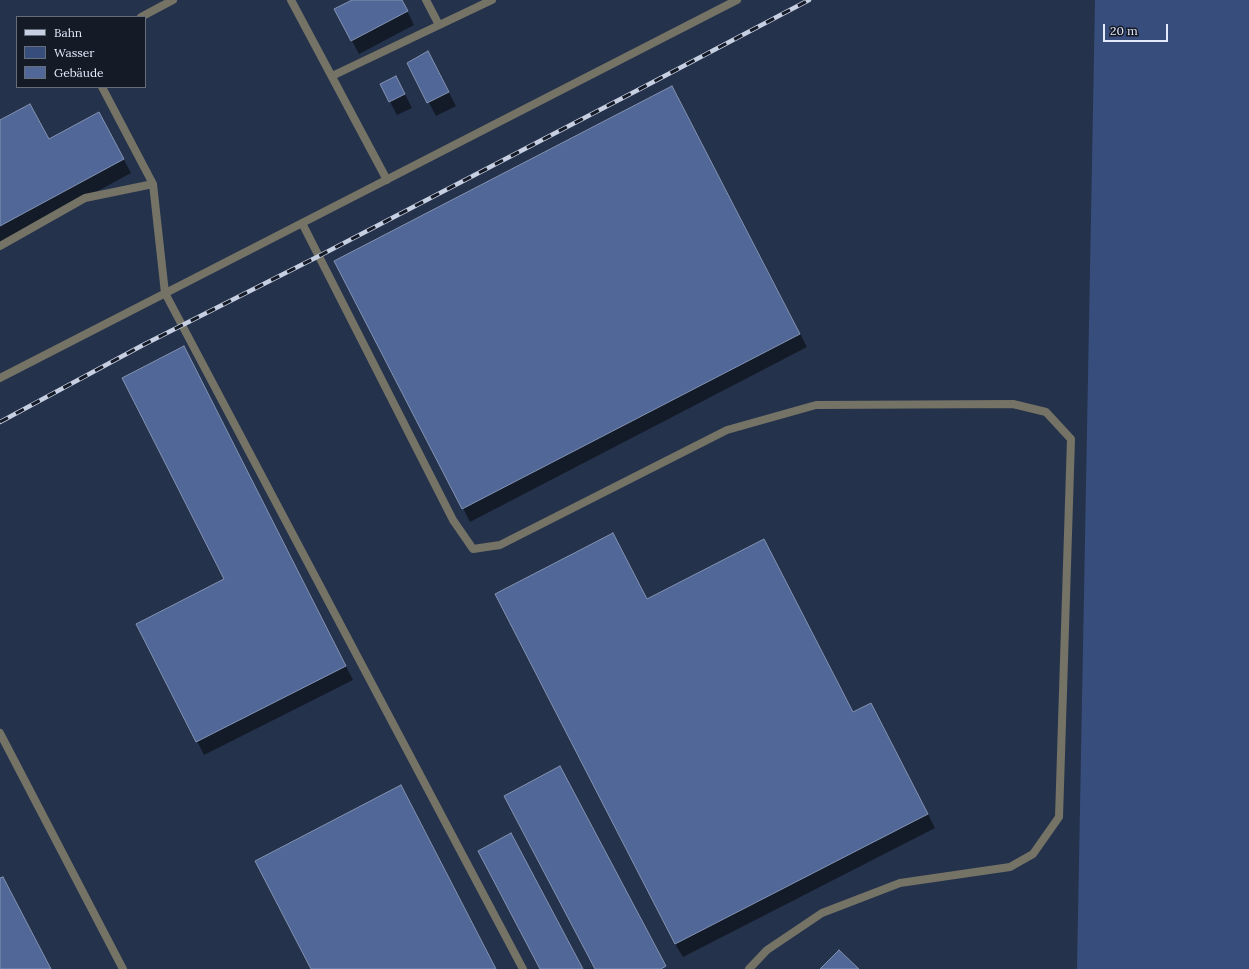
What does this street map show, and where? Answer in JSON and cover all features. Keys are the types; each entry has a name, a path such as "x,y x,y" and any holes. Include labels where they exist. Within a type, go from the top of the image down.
{"lane":[{"path":"143,16 173,0"},
{"path":"291,0 387,180"},
{"path":"426,0 439,25"},
{"path":"332,76 492,0"},
{"path":"0,378 737,0"},
{"path":"103,88 153,184 165,293 523,969"},
{"path":"0,246 85,198 153,184"},
{"path":"302,223 452,520 473,549 500,545 727,430 816,405 1013,404 1046,412 1071,439 1059,817 1033,854 1010,867 900,884 822,913 767,950 749,969"},
{"path":"0,733 123,969"}],"water":[{"path":"1095,0 1249,0 1249,969 1077,969"}],"building":[{"path":"352,0 402,0 408,11 351,41 334,9"},
{"path":"428,51 449,92 427,103 407,63"},
{"path":"396,76 405,94 389,102 380,84"},
{"path":"672,86 800,334 462,509 334,261"},
{"path":"30,104 49,139 99,112 124,159 0,226 0,120"},
{"path":"184,346 346,666 196,742 136,624 224,579 122,378"},
{"path":"613,533 647,599 764,539 853,712 871,703 928,814 675,944 495,594"},
{"path":"560,766 666,966 661,969 595,969 504,796"},
{"path":"401,785 496,969 311,969 255,861"},
{"path":"511,833 583,969 540,969 478,851"},
{"path":"3,877 51,969 0,969 0,878"},
{"path":"839,950 859,969 820,969"}],"railway":[{"path":"0,422 143,345 319,256 809,0"}]}
